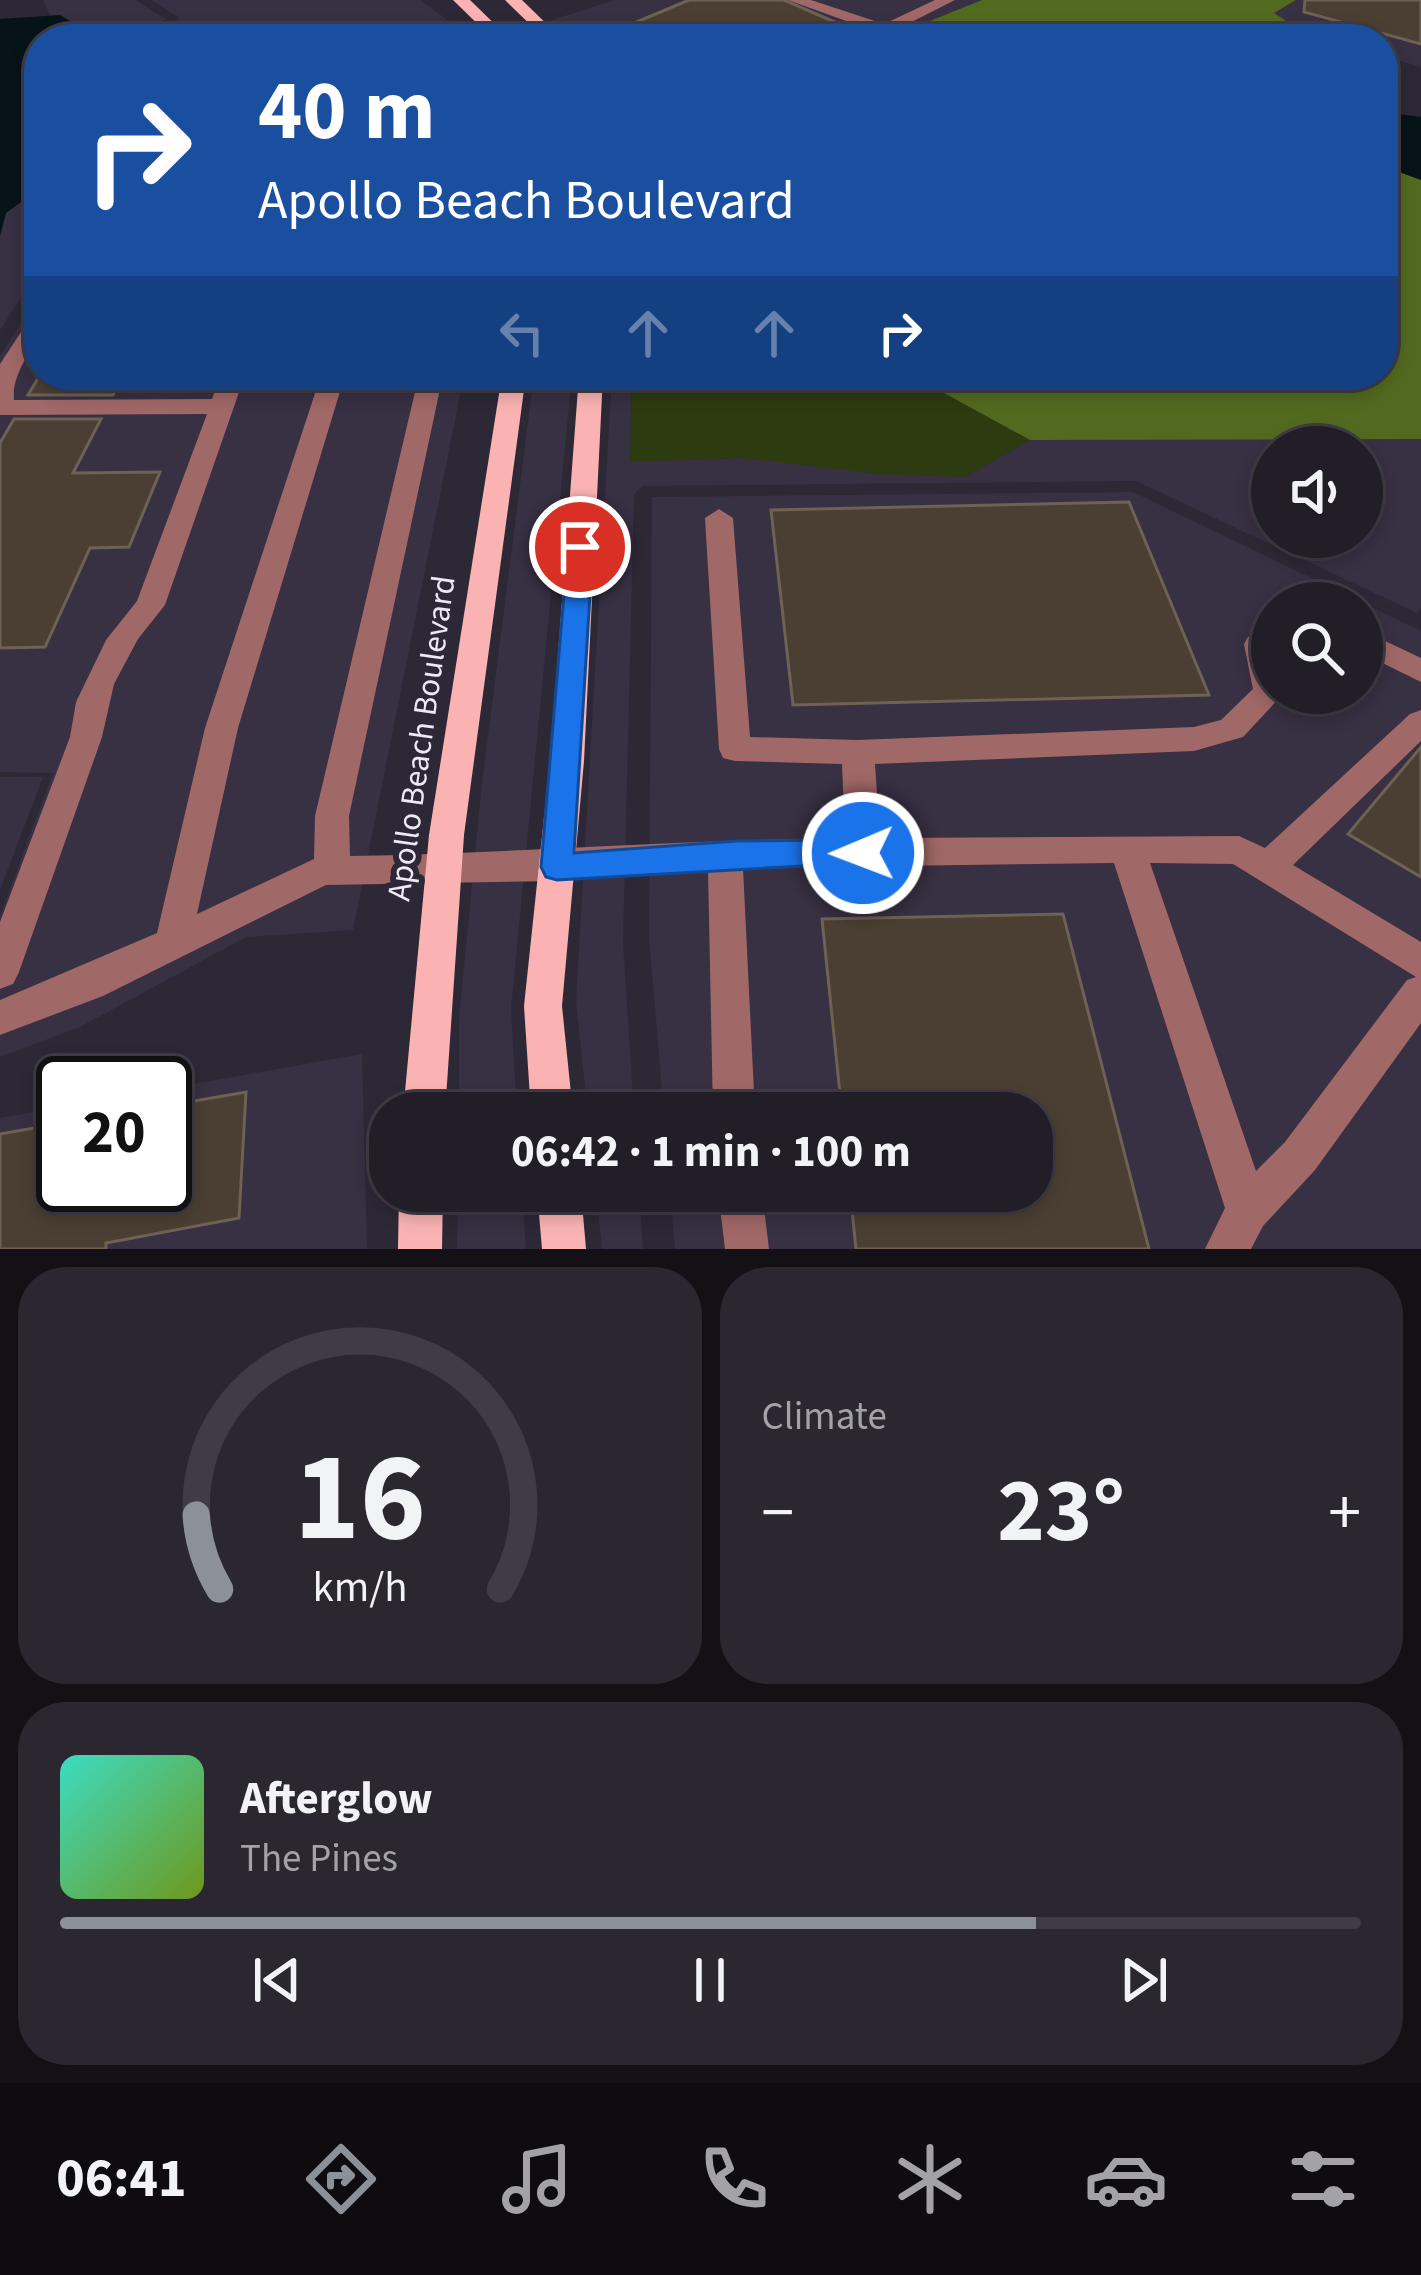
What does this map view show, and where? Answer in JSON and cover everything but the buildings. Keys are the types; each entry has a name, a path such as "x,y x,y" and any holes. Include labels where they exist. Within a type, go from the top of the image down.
{"main road":[{"path":"461,0 486,24"},
{"path":"514,0 539,24"},
{"name":"Apollo Beach Boulevard","path":"424,1092 426,1023 444,870 512,390"},
{"path":"550,1092 543,1006 590,390"},
{"path":"420,1249 421,1212"},
{"path":"561,1212 564,1249"}],"lane":[{"path":"796,0 850,24"},
{"path":"909,0 939,3"},
{"path":"894,24 939,3"},
{"path":"24,345 0,383 1,407 220,406"},
{"path":"0,971 86,737 86,717 129,625 150,604 218,430 227,390"},
{"path":"174,943 183,880 260,605 328,390"},
{"path":"332,871 332,816 428,390"},
{"path":"718,518 735,749 858,752 1194,739 1232,729 1251,710"},
{"path":"1383,651 1421,670"},
{"path":"1268,867 1421,722"},
{"path":"858,752 863,853"},
{"path":"1127,849 1238,1230"},
{"path":"0,1018 89,985 332,871 557,867 724,855 1240,850 1421,962"},
{"path":"724,855 733,1092"},
{"path":"1238,1230 1300,1156 1421,992"},
{"path":"743,1212 747,1249"}],"shaded area":[{"path":"43,0 135,0 166,19 156,24 72,24 50,15"},
{"path":"151,0 420,0 453,24 169,24 180,18"},
{"path":"615,0 982,0 922,24 556,24 552,20"},
{"path":"1296,0 1421,0 1421,67 1398,60 1398,24 1290,24 1273,13"},
{"path":"60,15 75,24 24,24 24,200 6,213 0,236 0,19"},
{"path":"1398,114 1421,117 1421,180 1398,172"},
{"path":"24,200 24,293 0,330 0,236 5,213"},
{"path":"24,318 24,390 461,390 353,930 246,937 80,1027 0,1057 0,916 53,773 0,772 0,356"},
{"path":"532,390 571,390 511,1009 516,1092 459,1092 459,1018 482,783"},
{"path":"611,390 632,390 630,461 742,458 965,477 1030,440 1251,439 1251,535 1136,481 642,486 634,494 623,942 633,1092 586,1092 576,1002"},
{"path":"1383,439 1421,439 1421,608 1417,613 1383,597 1383,582 1351,582 1300,558 1383,558"},
{"path":"1133,492 1251,549 1251,558 1270,558 1319,582 1251,582 1251,714 1383,714 1383,613 1421,631 1421,1249 675,1249 672,1212 1053,1212 1053,1092 662,1092 649,937 652,497"},
{"path":"0,777 43,777 0,890"},
{"path":"362,1054 367,1249 0,1249 0,1118 36,1112 36,1212 192,1212 192,1084"},
{"path":"458,1212 523,1212 526,1249 457,1249"},
{"path":"598,1212 640,1212 643,1249 602,1249"}],"green space":[{"path":"982,0 1296,0 1274,13 1291,24 922,24"},
{"path":"1398,172 1421,180 1421,439 1383,439 1383,426 1251,426 1251,439 1030,440 938,390 1398,390"},
{"path":"632,390 938,390 1030,440 965,477 879,474 742,458 630,462"}],"route":[{"path":"580,547 557,867 737,854 863,853"}]}
